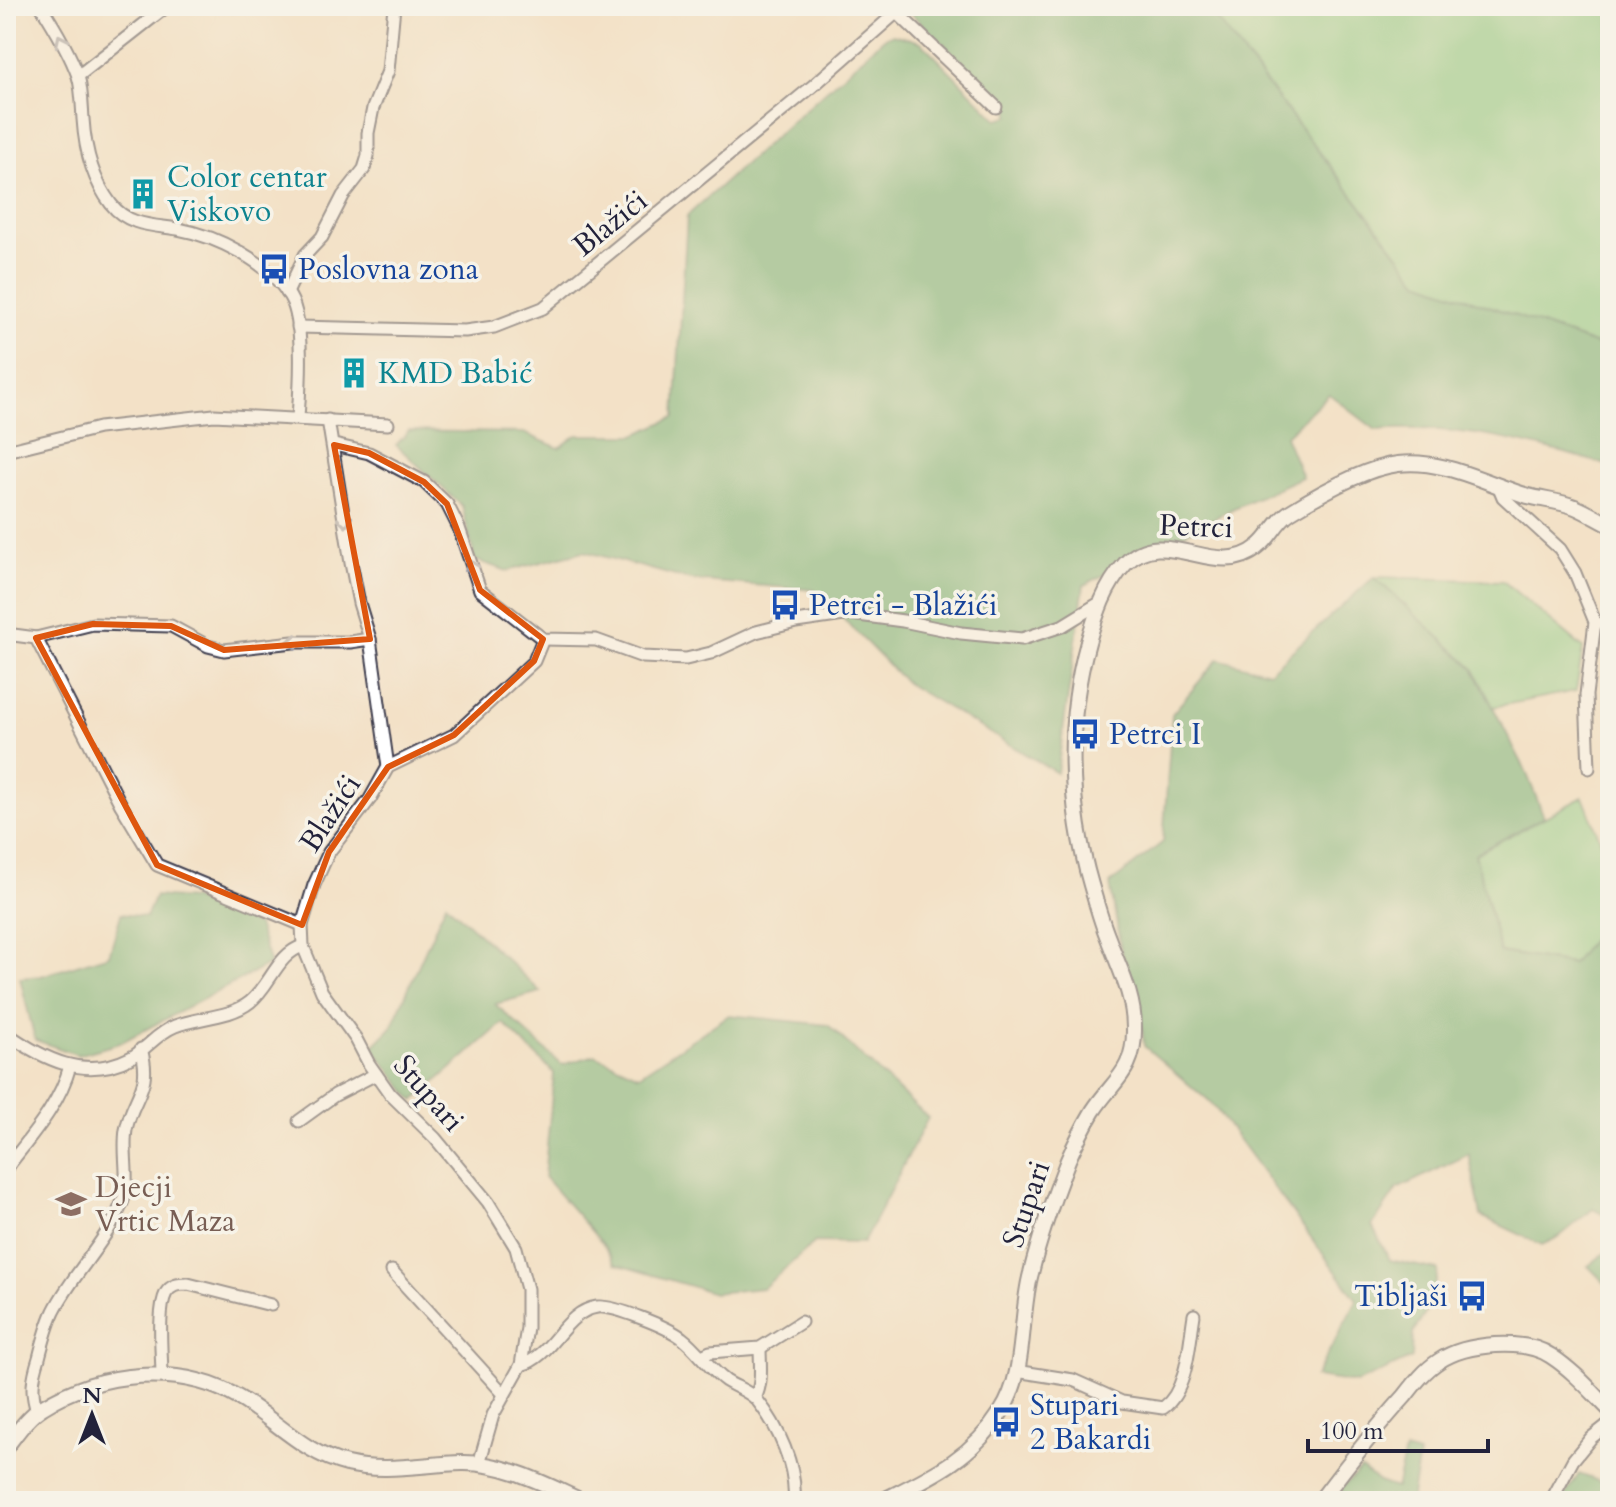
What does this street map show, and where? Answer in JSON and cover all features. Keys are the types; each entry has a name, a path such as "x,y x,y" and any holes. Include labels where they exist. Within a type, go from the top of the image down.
{"street":[{"path":"41,6 78,76 85,146 91,169 112,205 125,217 144,225 180,229 239,251 279,283 291,299 298,327 298,418"},
{"path":"78,76 167,6"},
{"path":"287,293 305,255 322,237 343,196 364,169 373,108 388,71 394,6"},
{"path":"894,9 996,107"},
{"name":"Blažići","path":"298,327 465,331 494,327 543,308 814,85 894,9"},
{"path":"6,451 99,428 197,416 388,424"},
{"path":"328,420 351,563 370,639 388,767"},
{"path":"334,445 369,453 424,482 447,504 459,528 480,590 543,639 596,640 643,657 686,659 711,653 756,632 851,614 961,633 1022,639 1062,626 1098,604"},
{"name":"Petrci","path":"1090,883 1073,783 1073,727 1079,675 1098,604 1126,563 1146,549 1170,547 1212,559 1236,558 1258,548 1285,515 1348,480 1397,464 1426,464 1574,507 1610,525"},
{"path":"1498,485 1503,497 1560,549 1575,573 1595,622 1586,695 1589,768"},
{"path":"6,634 36,638 93,624 171,626 208,646 224,650 293,642 370,639"},
{"path":"36,638 121,805 157,865 302,925"},
{"name":"Blažići","path":"303,946 302,925 314,885 329,852 370,799 388,767 454,735 534,661 543,639"},
{"name":"Stupari","path":"882,1501 939,1472 982,1439 1005,1407 1016,1371 1030,1274 1064,1172 1094,1110 1126,1071 1135,1031 1130,993 1107,937 1090,883"},
{"path":"6,1033 27,1047 70,1066 83,1069 107,1066 132,1057 174,1026 249,1004 269,981 288,951 303,946"},
{"name":"Stupari","path":"303,946 322,992 390,1094 435,1138 488,1202 516,1248 527,1289 527,1328 521,1365 493,1415 479,1464"},
{"path":"37,1411 31,1389 55,1310 98,1247 123,1200 127,1182 124,1153 126,1129 141,1095 145,1076 141,1049"},
{"path":"6,1169 45,1119 65,1084 70,1066"},
{"path":"299,1121 335,1095 376,1074"},
{"path":"392,1271 503,1393"},
{"path":"162,1376 162,1305 166,1292 176,1284 188,1284 271,1305"},
{"name":"Stupari","path":"521,1365 533,1362 585,1310 599,1307 615,1308 680,1336 724,1380 755,1398 770,1421 794,1474 794,1501"},
{"path":"1016,1371 1073,1380 1122,1402 1163,1408 1172,1402 1181,1379 1194,1315"},
{"path":"702,1356 710,1352 760,1348 801,1322"},
{"path":"1320,1501 1381,1422 1428,1369 1443,1358 1490,1345 1526,1346 1550,1355 1610,1410"},
{"path":"755,1398 759,1391 760,1348"},
{"path":"6,1447 37,1411 86,1385 140,1376 187,1377 240,1399 296,1441 343,1463 366,1468 500,1466 551,1494 582,1501"},
{"path":"1551,1501 1579,1452 1610,1423"}],"highlighted area":[{"path":"334,445 369,453 424,482 447,504 480,590 543,639 534,661 454,735 388,767 329,852 302,925 157,865 36,638 93,624 171,626 224,650 370,639"}],"green space":[{"path":"903,6 1216,6 1210,11 1419,281 1597,345 1610,353 1610,466 1494,437 1435,430 1376,430 1329,394 1285,436 1302,477 1236,507 1084,585 1057,773 906,683 815,590 690,580 584,551 507,571 475,560 462,506 396,445 409,431 524,433 559,448 577,435 635,435 675,417 687,216 884,38 893,34 921,42 997,119 1010,116 1009,106"},
{"path":"1216,6 1610,6 1610,353 1597,345 1419,281 1210,10"},
{"path":"1374,577 1503,581 1583,648 1576,691 1493,707 1473,668"},
{"path":"1374,577 1473,668 1525,769 1544,817 1475,854 1500,952 1572,964 1610,916 1610,1218 1593,1209 1559,1237 1542,1245 1481,1216 1469,1154 1397,1189 1372,1226 1390,1260 1438,1270 1432,1303 1413,1333 1412,1358 1357,1383 1315,1377 1357,1300 1213,1105 1144,1046 1138,990 1122,956 1110,884 1163,842 1172,714 1218,659 1269,672"},
{"path":"1583,797 1610,864 1610,916 1572,964 1500,952 1475,854"},
{"path":"155,896 192,899 257,925 270,964 120,1043 78,1055 35,1040 20,978 41,976 109,955 121,914 146,917"},
{"path":"446,903 541,992 495,1004 562,1065 595,1055 639,1075 729,1015 828,1025 928,1118 863,1243 815,1242 763,1288 714,1293 615,1264 602,1243 544,1177 554,1073 503,1023 414,1101 372,1047 391,1028"},
{"path":"1610,1249 1610,1288 1588,1266"},
{"path":"1405,1451 1419,1455 1411,1501 1357,1501 1339,1490 1361,1469 1379,1482 1396,1488"},
{"path":"1579,1474 1610,1485 1610,1501 1561,1501"}],"place":[{"name":"Color centar Viskovo","path":"143,194"},
{"name":"Poslovna zona","path":"274,269"},
{"name":"KMD Babić","path":"354,373"},
{"name":"Petrci - Blažići","path":"785,605"},
{"name":"Petrci I","path":"1085,734"},
{"name":"Djecji Vrtic Maza","path":"71,1204"},
{"name":"Tibljaši","path":"1472,1296"},
{"name":"Stupari 2 Bakardi","path":"1006,1422"}]}
